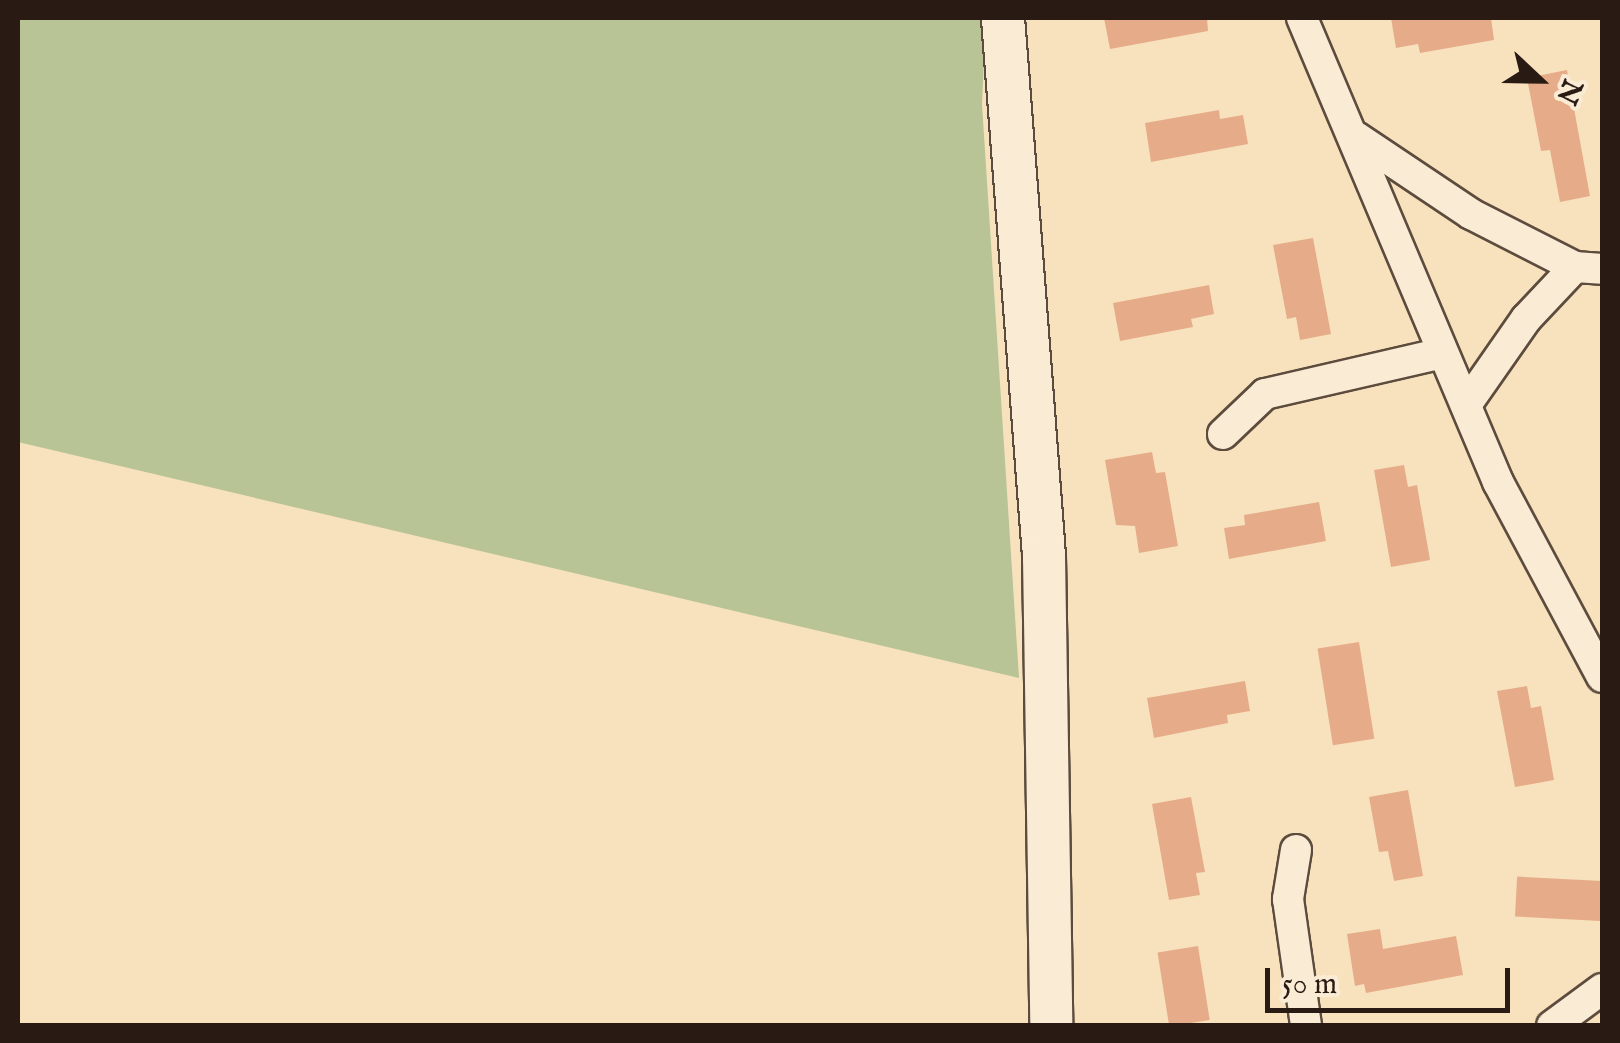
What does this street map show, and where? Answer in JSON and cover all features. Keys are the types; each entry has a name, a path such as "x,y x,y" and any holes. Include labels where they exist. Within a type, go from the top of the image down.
{"street":[{"path":"1003,18 1044,556 1051,1026"},
{"path":"1302,18 1356,137 1442,353 1522,531 1602,676"},
{"path":"1356,137 1471,214 1589,268 1514,334 1466,405"},
{"path":"1223,434 1265,394 1442,353"},
{"path":"1296,850 1288,899 1306,1026"},
{"path":"1552,1026 1602,989"}],"green space":[{"path":"18,18 986,18 982,104 1019,678 18,442"}],"building":[{"path":"1104,18 1207,18 1208,31 1110,49"},
{"path":"1391,18 1491,18 1494,40 1420,53 1418,44 1396,48"},
{"path":"1567,70 1590,196 1560,202 1550,150 1541,151 1527,78"},
{"path":"1219,110 1220,119 1243,115 1248,144 1151,162 1145,123"},
{"path":"1313,238 1331,334 1300,340 1296,317 1287,319 1273,245"},
{"path":"1209,285 1214,314 1191,319 1193,327 1120,341 1113,303"},
{"path":"1152,452 1156,473 1165,472 1178,546 1139,553 1135,526 1116,525 1105,460"},
{"path":"1404,465 1408,487 1417,485 1430,560 1391,567 1374,470"},
{"path":"1319,502 1326,541 1229,559 1224,528 1245,525 1244,515"},
{"path":"1359,642 1374,739 1333,745 1318,649"},
{"path":"1245,681 1250,711 1227,715 1228,723 1154,738 1147,698"},
{"path":"1527,686 1531,708 1541,706 1554,780 1515,787 1497,691"},
{"path":"1408,790 1423,876 1394,881 1388,851 1379,852 1369,797"},
{"path":"1191,797 1205,872 1196,873 1200,895 1169,900 1152,804"},
{"path":"1517,877 1602,881 1600,921 1515,916"},
{"path":"1380,929 1383,949 1456,936 1463,975 1366,993 1364,984 1355,986 1347,934"},
{"path":"1198,946 1210,1020 1169,1026 1158,952"}]}
